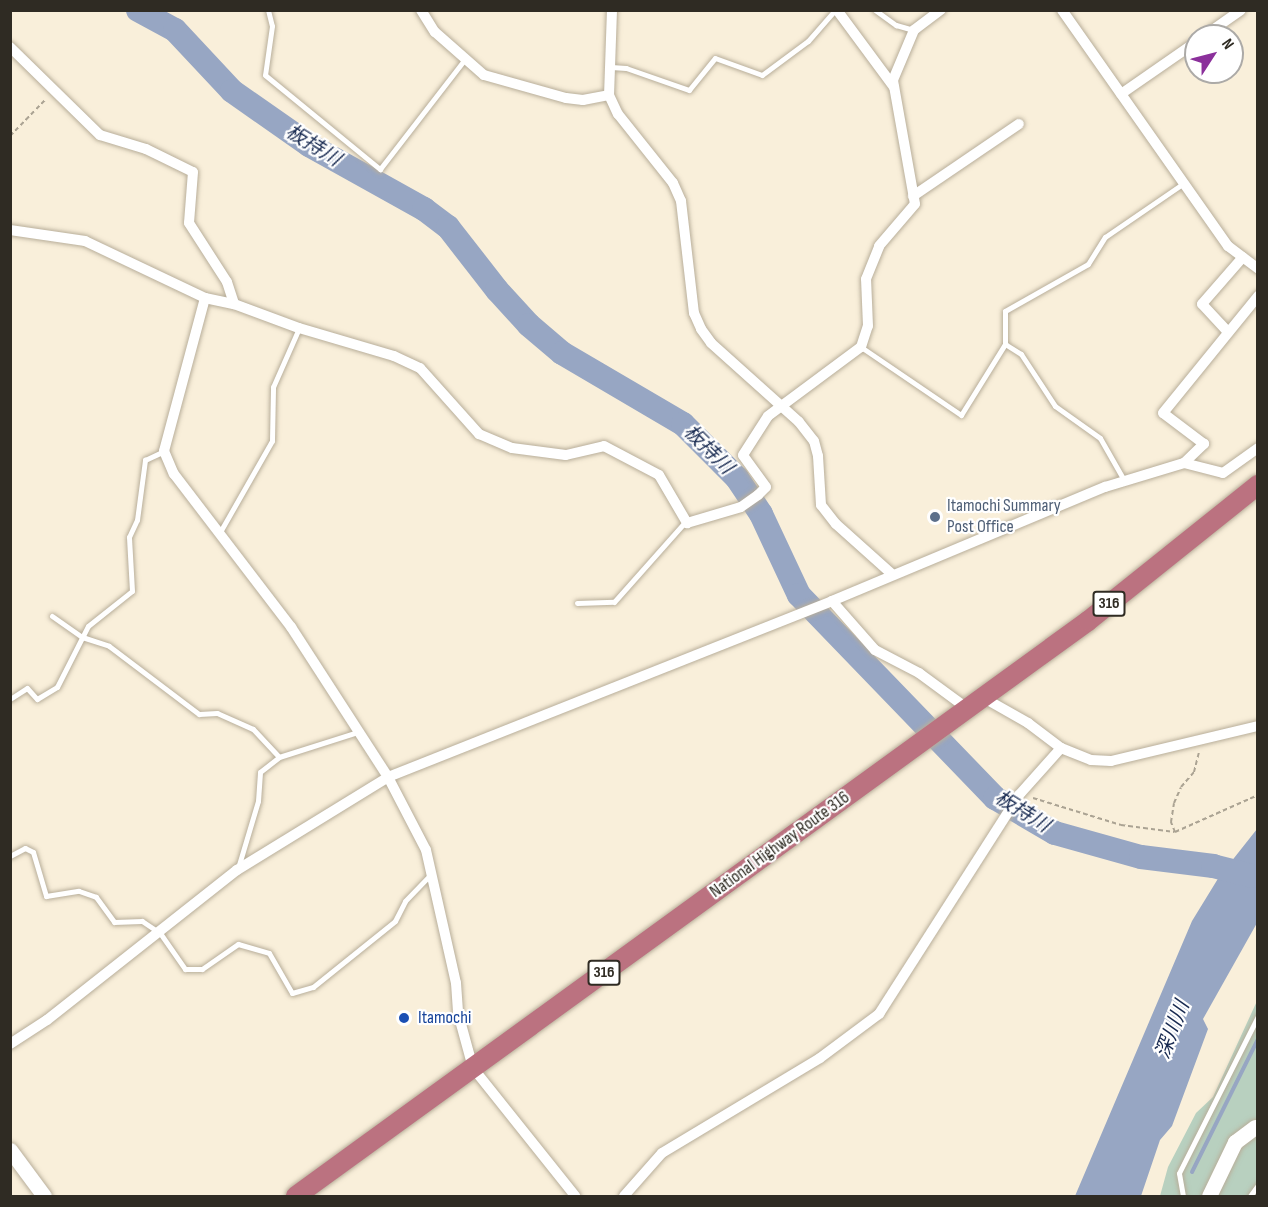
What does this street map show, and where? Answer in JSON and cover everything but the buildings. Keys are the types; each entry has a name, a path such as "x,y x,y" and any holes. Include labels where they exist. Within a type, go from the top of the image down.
{"highway":[{"name":"National Highway Route 316","path":"296,1197 1088,621 1257,485"}],"street":[{"path":"421,10 435,32 484,75 503,83 574,99 609,95"},
{"path":"612,10 608,67 609,95 618,114 673,183 681,201 694,313 701,329 711,343 754,378 778,407 799,422 814,441 821,505 836,524 893,575"},
{"path":"836,10 894,87"},
{"path":"10,230 85,241 205,298 234,304 299,328 383,352 420,368 479,434 512,448 566,455 604,446 659,475 686,521 741,507 766,487 743,455 778,407 861,346 868,326 866,279 879,246 915,204 893,80 914,30 941,10"},
{"path":"1062,10 1228,246 1257,269"},
{"path":"1221,24 1241,10"},
{"path":"10,47 99,135 146,149 193,172 189,223 227,282 234,304"},
{"path":"1120,94 1184,50"},
{"path":"913,196 1019,124"},
{"path":"1228,332 1202,304 1243,257"},
{"path":"10,1044 160,933 237,870 388,777 826,603 1124,480 1184,463 1204,444 1163,412 1257,296"},
{"path":"205,298 164,451 174,474 291,627 388,777 426,850 456,983 458,1013 473,1068 574,1197"},
{"path":"1184,463 1222,473 1257,448"},
{"path":"826,603 875,650 919,673 969,708 1028,723 1061,748 1091,760 1111,761 1257,726"},
{"path":"624,1197 662,1154 820,1058 879,1014 1004,819 1022,793 1061,748"},
{"path":"1209,1197 1235,1142 1255,1127"},
{"path":"10,1150 44,1197"}],"lane":[{"path":"268,10 272,26 265,75 380,169 465,59"},
{"path":"608,67 626,68 689,90 715,58 762,75 808,41 836,10"},
{"path":"875,10 896,25 914,30"},
{"path":"861,346 961,415 1005,344 1005,311 1088,264 1106,237 1184,183"},
{"path":"220,532 272,441 273,387 299,328"},
{"path":"1005,344 1022,354 1055,406 1100,438 1124,480"},
{"path":"10,699 27,688 37,699 57,687 88,626 132,591 129,537 136,520 144,459 164,451"},
{"path":"577,603 614,602 686,521"},
{"path":"52,616 82,637 109,646 199,714 217,713 253,729 279,757"},
{"path":"237,870 258,801 260,772 279,757 358,732"},
{"path":"10,856 24,848 33,852 46,896 79,891 96,897 114,922 142,921 160,933 184,969 202,969 238,944 269,953 292,993 313,987 396,921 405,901 431,874"},
{"path":"1183,1197 1179,1173 1257,1016"},
{"path":"1250,1197 1257,1185"}],"path":[{"path":"10,136 55,91"},
{"path":"1175,832 1171,822 1174,803 1198,763 1202,740"},
{"path":"1022,793 1121,825 1175,832 1257,795"}],"green space":[{"path":"1257,1001 1257,1196 1160,1196 1168,1167 1196,1113 1213,1097"}],"water":[{"name":"深川川","path":"1257,829 1257,923 1203,1019 1208,1029 1172,1126 1160,1140 1141,1196 1075,1196 1192,921 1219,877"}],"waterway":[{"name":"板持川","path":"138,10 175,30 232,91 309,145 424,209 448,227 497,290 529,325 562,353 683,424 737,478 761,514 799,595 995,798 1055,833 1141,857 1213,866 1252,876"},
{"path":"1192,1172 1258,1039"}],"place":[{"name":"Itamochi Summary Post Office","path":"935,517"},
{"name":"Itamochi","path":"404,1018"}]}
